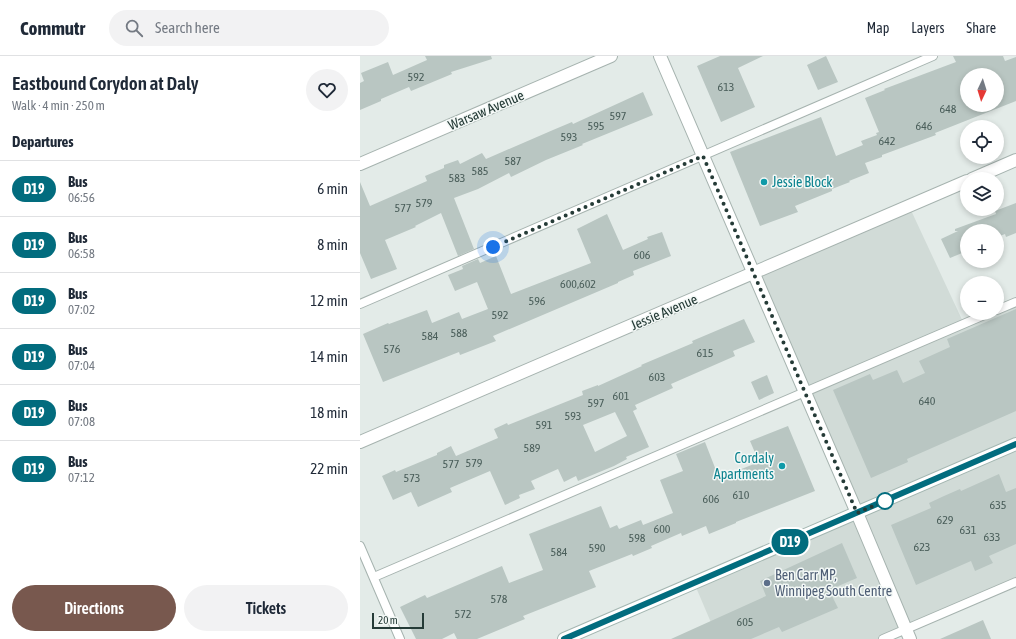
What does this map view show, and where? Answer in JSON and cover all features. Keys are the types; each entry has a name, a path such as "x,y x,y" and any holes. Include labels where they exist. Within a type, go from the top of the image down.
{"street":[{"name":"Warsaw Avenue","path":"360,164 611,56"},
{"path":"660,56 908,634"},
{"path":"988,172 1016,160"},
{"name":"Jessie Avenue","path":"360,442 960,184"},
{"path":"564,639 1016,444"}],"lane":[{"path":"360,304 933,56"},
{"path":"1004,307 1016,302"},
{"path":"374,577 973,320"},
{"path":"360,546 400,639"},
{"path":"883,639 908,634 1016,582"}],"shaded area":[{"path":"909,206 960,315 960,320 962,320 964,324 973,320 1004,320 1004,309 1016,302 1016,582 883,639 718,639 695,585 857,513 753,273"}],"building":[{"path":"425,56 491,56 492,59 451,72 452,74 411,91 409,87 360,110 360,83 364,81 361,73 388,62 393,75 427,60"},
{"path":"720,56 763,56 738,68 755,107 721,122 697,66"},
{"path":"826,56 838,82 818,90 807,65"},
{"path":"953,56 1003,56 1005,61 1016,57 1016,101 1004,106 1004,68 960,68 960,112 988,112 968,120 960,120 960,123 935,133 936,135 882,155 882,157 865,163 869,173 832,189 832,191 795,206 798,212 760,226 730,152 821,117 836,156 863,145 861,141 877,135 876,133 879,132 865,98 885,90 884,89 956,62"},
{"path":"643,92 653,115 582,144 583,145 546,160 511,177 509,173 478,189 454,198 474,249 458,256 441,213 415,226 416,227 385,240 397,269 371,279 360,253 360,182 370,206 427,181 425,176 444,168 444,165 458,160 460,164 482,153 486,159 572,122 573,124"},
{"path":"1016,203 1016,233 1006,237 1004,234 1004,224 969,224 991,216 1004,216 1004,208"},
{"path":"607,214 623,250 648,239 647,237 662,232 671,256 633,271 634,275 618,283 493,336 496,341 460,355 459,352 383,382 363,334 388,323 389,324 427,310 432,323 459,312 462,319 488,309 477,282 455,291 448,275 463,269 462,266 478,259 480,263 496,256 511,294 591,263 577,229"},
{"path":"960,227 960,254 950,258 941,239 958,231 955,231 955,229"},
{"path":"1016,309 1016,411 907,459 908,462 871,478 833,390 870,374 873,380 897,370 903,383 925,373 919,361 950,347 947,339 991,320 1004,320 1004,314"},
{"path":"744,319 755,342 733,351 735,356 671,384 673,388 635,405 637,409 633,411 649,447 626,457 627,459 614,466 578,481 576,476 564,482 558,469 531,481 535,489 519,495 520,498 505,505 490,471 450,488 452,492 418,507 411,492 393,500 382,476 395,470 396,472 437,455 437,453 451,446 456,456 498,438 494,429 507,423 508,425 583,395 582,391 598,386 642,366 641,365 693,343 692,341","holes":["615,412 627,436 595,452 583,425"]},
{"path":"767,375 774,393 759,400 751,382"},
{"path":"788,426 815,491 709,534 706,526 682,536 681,533 651,546 652,548 633,556 632,554 589,571 596,587 523,616 525,619 477,639 457,639 454,633 442,639 416,639 400,607 425,595 427,598 502,566 509,583 543,570 529,534 601,506 610,528 617,525 619,529 641,520 643,525 673,513 660,480 683,471 676,454 705,442 719,478 759,462 750,441"},
{"path":"999,474 1006,492 1016,488 1016,544 989,556 993,563 975,571 971,561 916,585 891,525 931,508 929,503"},
{"path":"842,543 857,578 829,590 838,608 782,632 779,627 751,639 671,639 766,596 760,581"},
{"path":"983,620 991,639 940,639"}],"bus line":[{"name":"D19","path":"564,639 1016,444"}],"place":[{"name":"Jessie Block","path":"764,182"},
{"name":"Cordaly Apartments","path":"782,466"},
{"name":"Ben Carr MP, Winnipeg South Centre","path":"767,583"}],"route":[{"path":"493,247 703,156 857,513 885,501"}]}
